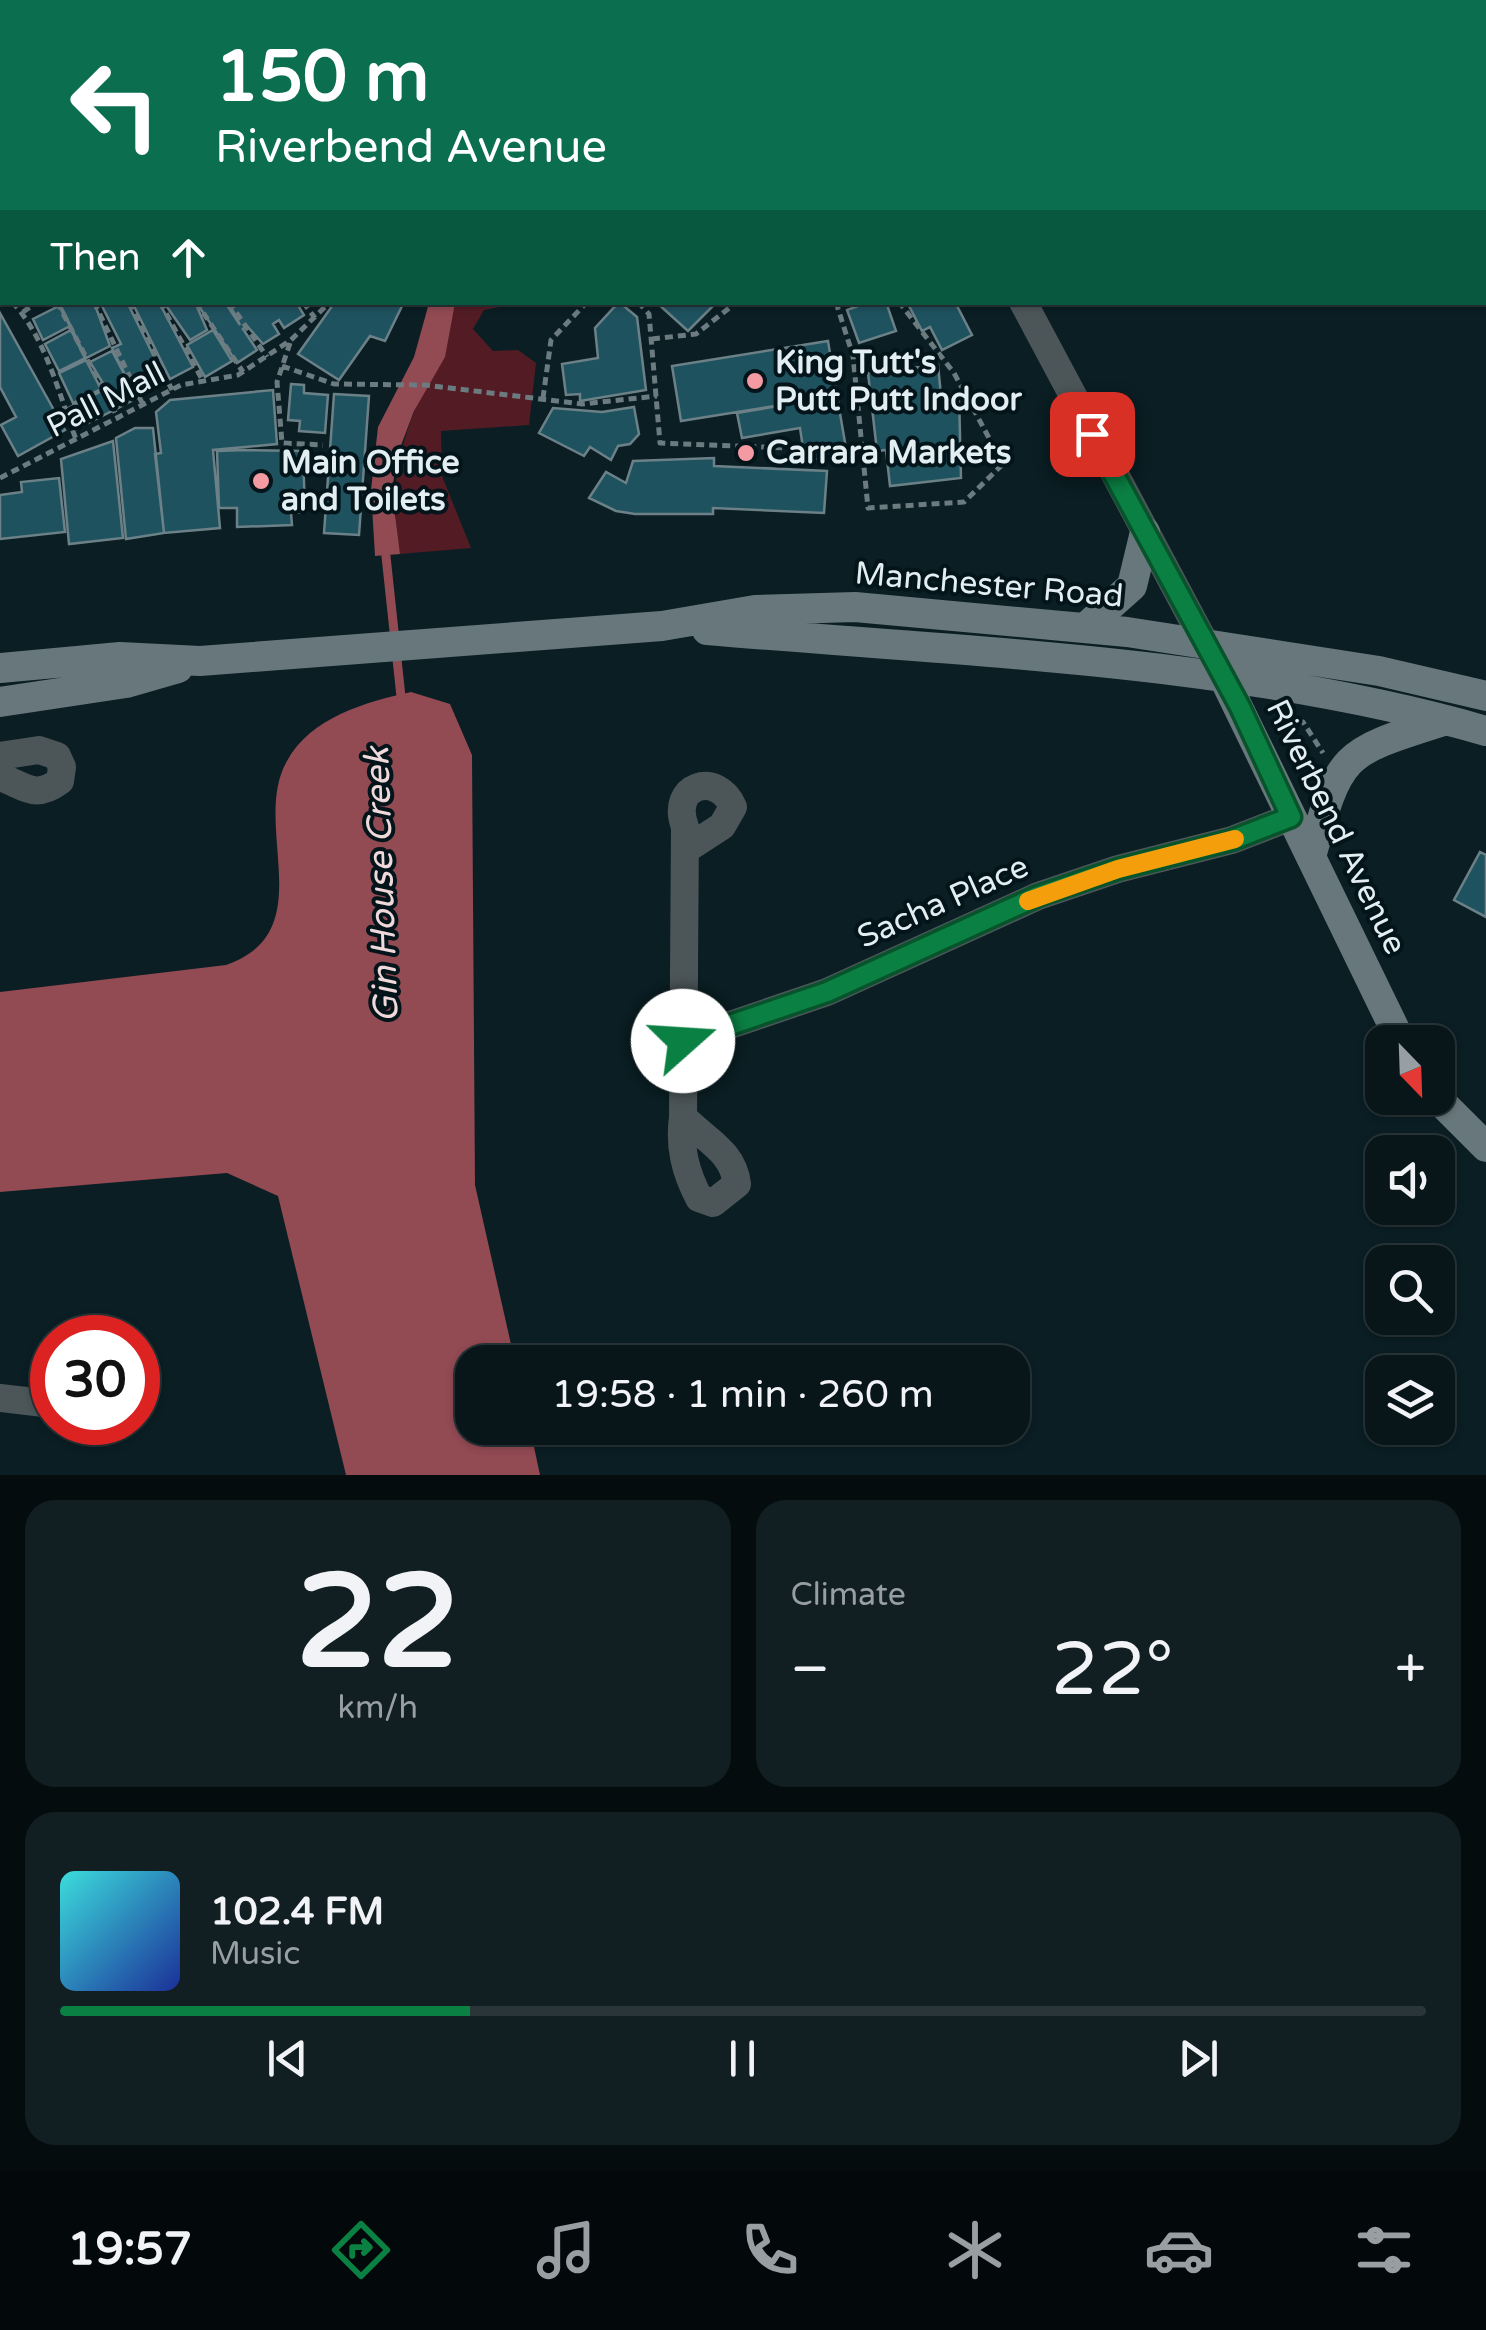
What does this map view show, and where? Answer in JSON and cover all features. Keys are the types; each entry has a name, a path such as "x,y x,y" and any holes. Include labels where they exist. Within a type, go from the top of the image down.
{"street":[{"path":"1025,305 1206,643"},
{"path":"1086,627 1132,586 1145,532"},
{"name":"Manchester Road","path":"0,668 120,656 200,661 662,626 754,610 855,607 1086,627 1206,643 1379,671 1486,696"},
{"name":"Manchester Road","path":"662,626 872,642 1226,681 1446,720 1486,732"},
{"name":"Riverbend Avenue","path":"1206,643 1393,1025"},
{"name":"Manchester Road","path":"0,702 126,683 200,661"},
{"path":"1311,857 1336,774 1348,758 1380,740 1446,720"},
{"path":"0,756 40,750 56,756 62,766 60,781 45,792 30,793 0,776"},
{"name":"Sacha Place","path":"683,1041 827,992 1038,896 1118,869 1232,840 1291,817"},
{"path":"683,1117 685,838"},
{"path":"1453,1115 1486,1147"},
{"path":"0,1398 30,1399"}],"path":[{"path":"15,305 22,312 77,442"},
{"path":"22,312 32,305"},
{"path":"60,305 119,420"},
{"path":"95,305 144,406"},
{"path":"131,305 172,390"},
{"path":"162,305 203,381"},
{"path":"198,305 243,372"},
{"path":"231,305 267,356"},
{"path":"306,305 315,318"},
{"name":"Pall Mall","path":"0,478 77,442 172,390 243,372 291,340 327,305"},
{"path":"543,398 551,340 584,305"},
{"path":"641,305 649,314 660,443 863,451"},
{"path":"652,338 696,334 733,305"},
{"path":"837,305 854,356 868,508 964,502 1004,464 954,374 901,305"},
{"path":"291,340 277,382 282,443 323,445"},
{"path":"282,366 334,384 425,384 582,404 658,396"},
{"path":"1285,721 1294,719 1310,727 1327,760"}],"shaded area":[{"path":"454,305 510,305 484,310 473,329 493,351 518,350 536,363 529,425 441,431 442,476 471,548 400,554 395,516 401,453"}],"water":[{"path":"428,305 455,305 445,357 414,411 397,456 392,491 400,554 375,556 371,490 378,427 414,357"},
{"path":"411,692 450,704 472,755 475,1185 511,1345 455,1345 455,1445 534,1445 540,1475 346,1475 278,1196 227,1173 0,1192 0,992 226,965 255,949 271,928 278,902 276,815 278,787 287,761 297,746 325,722 376,701"}],"building":[{"path":"60,305 95,305 110,346 86,358"},
{"path":"102,305 128,305 165,379 135,395 112,348 121,344"},
{"path":"133,305 161,305 193,367 170,379"},
{"path":"166,305 196,305 207,330 190,340"},
{"path":"198,305 227,305 240,325 230,305 298,305 304,315 284,328 279,320 273,324 279,334 263,344 247,326 243,329 257,350 237,363"},
{"path":"333,305 403,305 385,341 370,336 339,380 298,354"},
{"path":"616,305 623,305 637,317 646,390 580,401 580,394 566,395 562,364 598,358 595,328"},
{"path":"659,305 714,305 688,331"},
{"path":"861,305 887,305 896,331 859,343 847,310"},
{"path":"909,305 957,305 972,335 942,350 930,327 922,331"},
{"path":"59,306 70,326 43,340 33,319"},
{"path":"0,313 65,430 18,456 1,425 16,417 0,387"},
{"path":"71,330 85,358 59,371 45,344"},
{"path":"213,330 232,361 205,377 187,345"},
{"name":"King Tutt's Putt Putt Indoor","path":"828,341 837,396 681,421 672,366"},
{"path":"112,351 137,398 118,408 90,362"},
{"path":"86,360 101,389 73,403 59,373"},
{"path":"938,365 941,395 959,393 961,478 890,486 886,450 877,451 868,373"},
{"path":"291,384 304,385 304,393 328,395 325,433 299,431 300,421 288,420"},
{"path":"106,389 118,408 76,429 66,409"},
{"path":"273,390 277,444 213,450 220,528 164,533 155,454 161,453 156,412 170,400"},
{"path":"334,394 369,396 359,535 324,533"},
{"path":"837,396 847,454 805,461 800,428 742,438 737,413"},
{"path":"634,407 639,434 630,444 618,446 611,460 590,447 584,456 539,433 553,408 602,412"},
{"path":"135,428 153,428 164,533 126,539 116,438"},
{"path":"113,441 123,538 69,544 61,459"},
{"name":"Main Office and Toilets","path":"217,451 303,451 305,512 291,513 292,525 237,527 237,508 219,508"},
{"path":"714,458 714,466 827,471 824,513 713,508 713,514 635,514 616,511 589,498 606,472 626,483 633,461"},
{"path":"59,478 65,532 0,539 0,495 22,492 21,482"},
{"path":"1480,852 1486,855 1486,917 1454,900"}],"waterway":[{"name":"Gin House Creek","path":"385,547 402,706"}],"slow traffic":[{"path":"1028,901 1118,869 1235,839"}],"place":[{"name":"King Tutt's Putt Putt Indoor","path":"755,381"},
{"name":"Carrara Markets","path":"746,453"},
{"name":"Main Office and Toilets","path":"261,481"}],"route":[{"path":"683,1041 827,992 1038,896 1118,869 1232,840 1291,817 1240,707 1092,434"}]}
